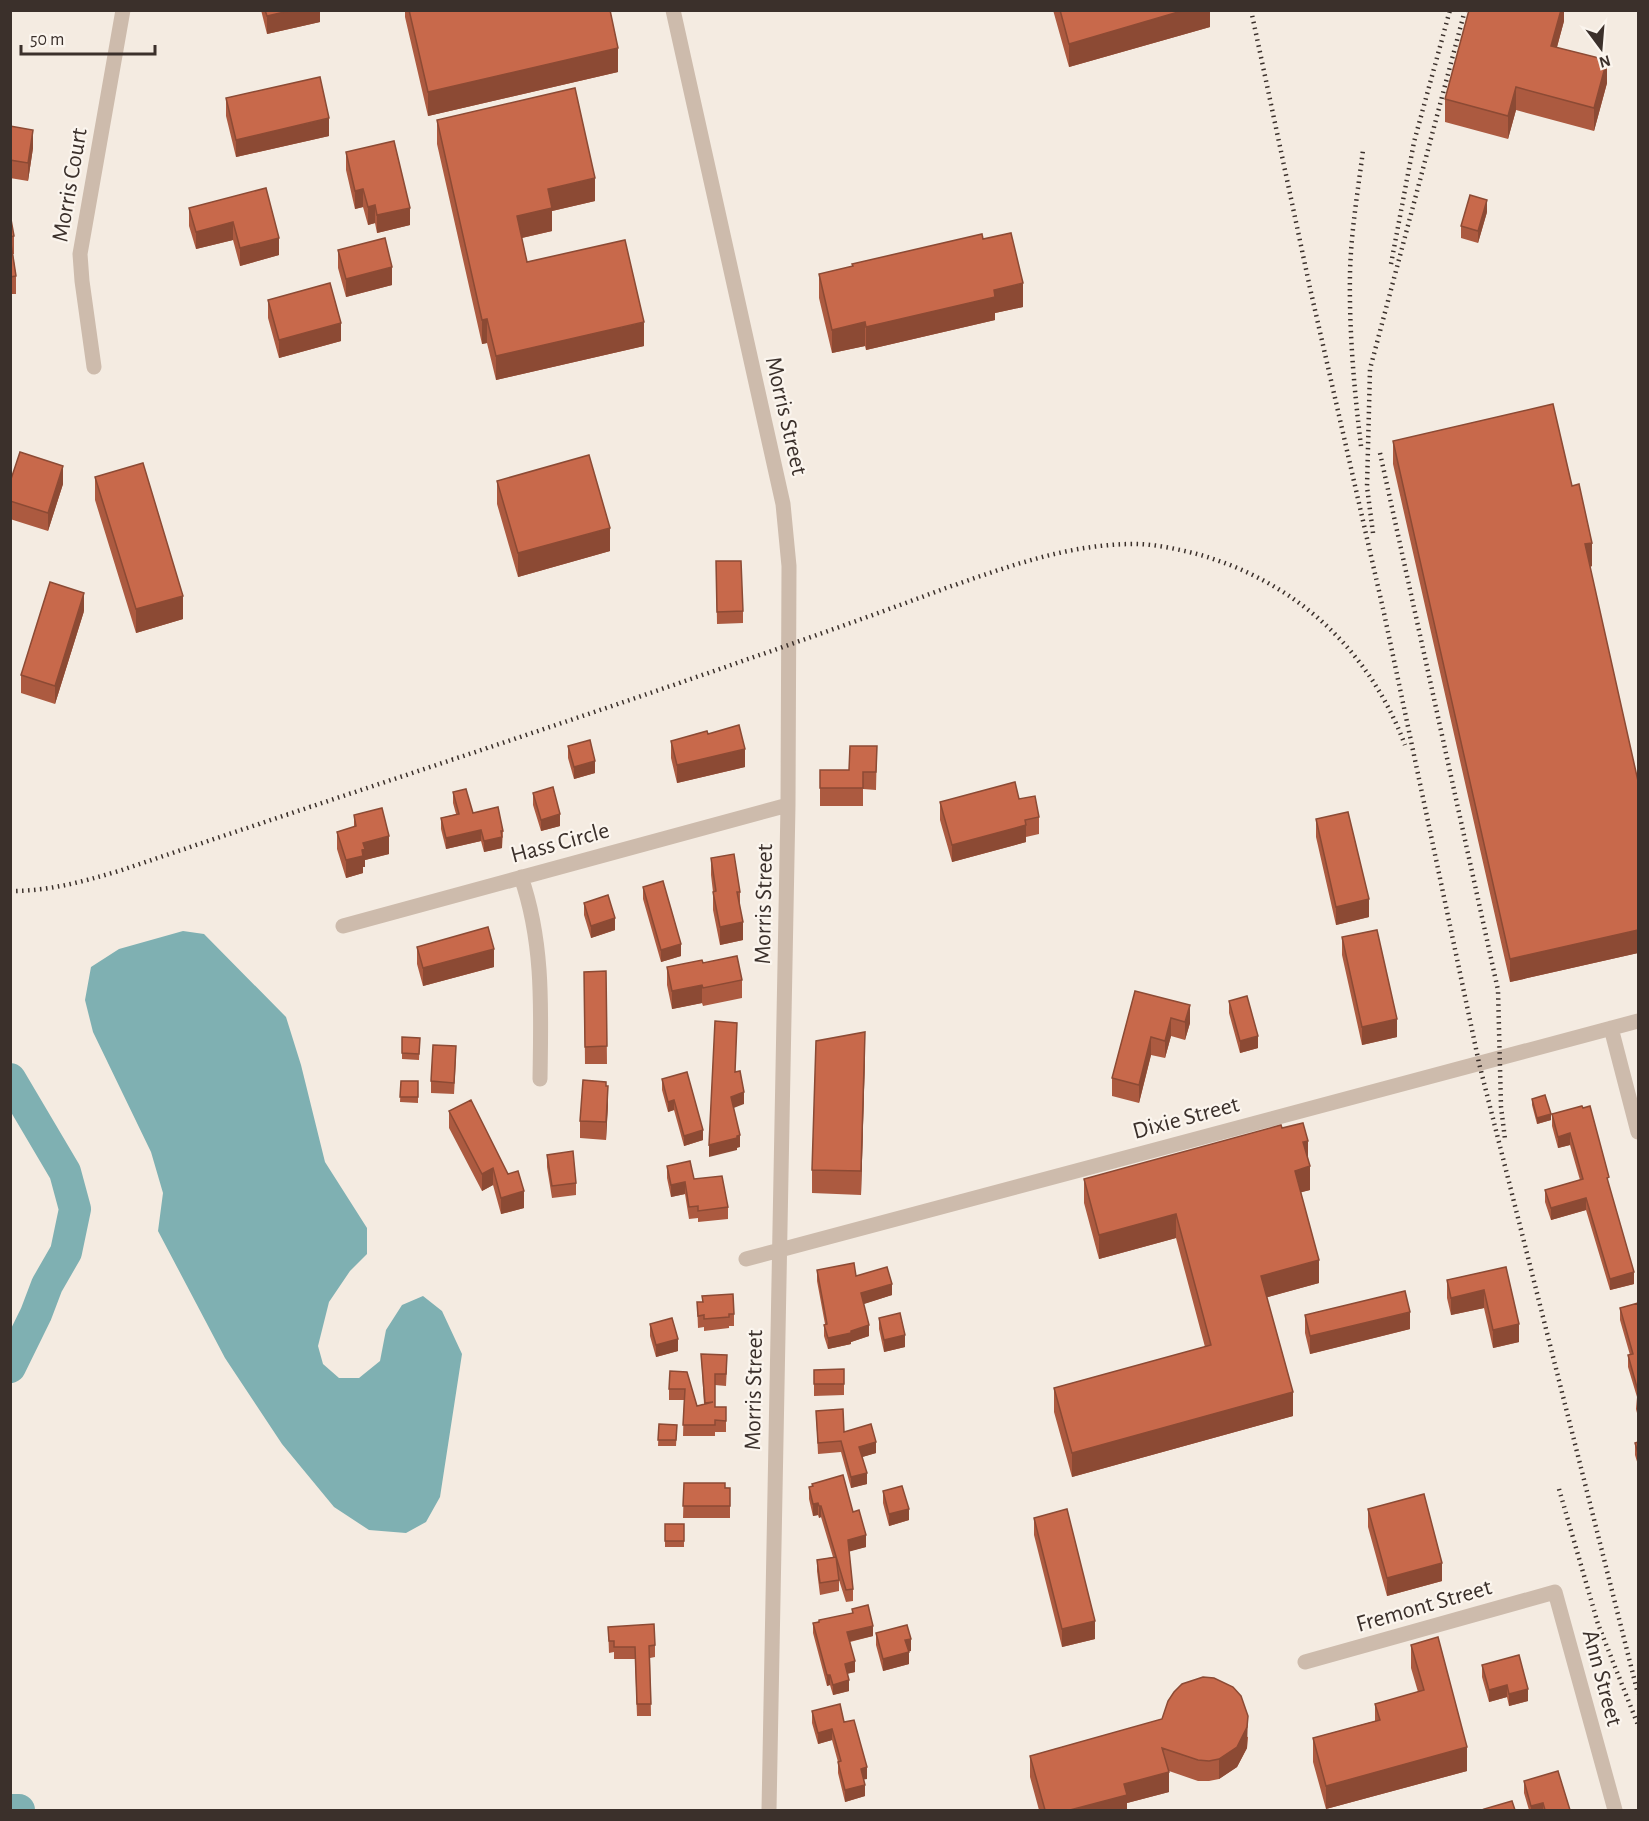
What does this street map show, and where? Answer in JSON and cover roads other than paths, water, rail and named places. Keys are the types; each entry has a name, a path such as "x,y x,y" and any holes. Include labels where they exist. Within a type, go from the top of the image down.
{"street":[{"name":"Morris Court","path":"94,367 80,254 123,10"},
{"name":"Morris Street","path":"673,10 783,504 789,566 788,805 769,1810"},
{"name":"Hass Circle","path":"343,926 788,805"},
{"path":"521,877 532,915 539,960 540,1079"},
{"name":"Dixie Street","path":"746,1259 1638,1021"},
{"path":"1611,1028 1638,1132"},
{"name":"Fremont Street","path":"1305,1662 1555,1592"},
{"name":"Ann Street","path":"1555,1592 1616,1810"}],"water":[{"path":"183,931 204,934 286,1017 301,1065 325,1162 367,1228 367,1254 350,1271 329,1302 318,1346 323,1364 339,1378 359,1378 380,1361 386,1330 402,1305 423,1296 442,1311 462,1354 440,1497 426,1522 406,1533 369,1530 334,1507 282,1444 225,1358 158,1231 163,1193 151,1152 93,1032 85,1000 91,967 119,949"}],"waterway":[{"path":"10,1079 65,1172 75,1209 66,1252 47,1285 36,1314 10,1367"},
{"path":"10,1810 19,1810"}],"railway":[{"path":"1251,10 1310,288 1384,613 1479,1063 1638,1694"},
{"path":"1391,264 1414,142 1450,10"},
{"path":"1373,533 1367,487 1370,369 1465,10"},
{"path":"1361,446 1352,360 1350,273 1353,226 1363,150"},
{"path":"1380,453 1498,990 1501,1107 1505,1139"},
{"path":"10,891 52,888 119,871 623,702 992,572 1062,552 1109,545 1150,545 1197,554 1233,566 1266,582 1296,601 1349,649 1371,678 1390,710 1405,745"},
{"path":"1559,1489 1598,1624 1638,1725"}]}
